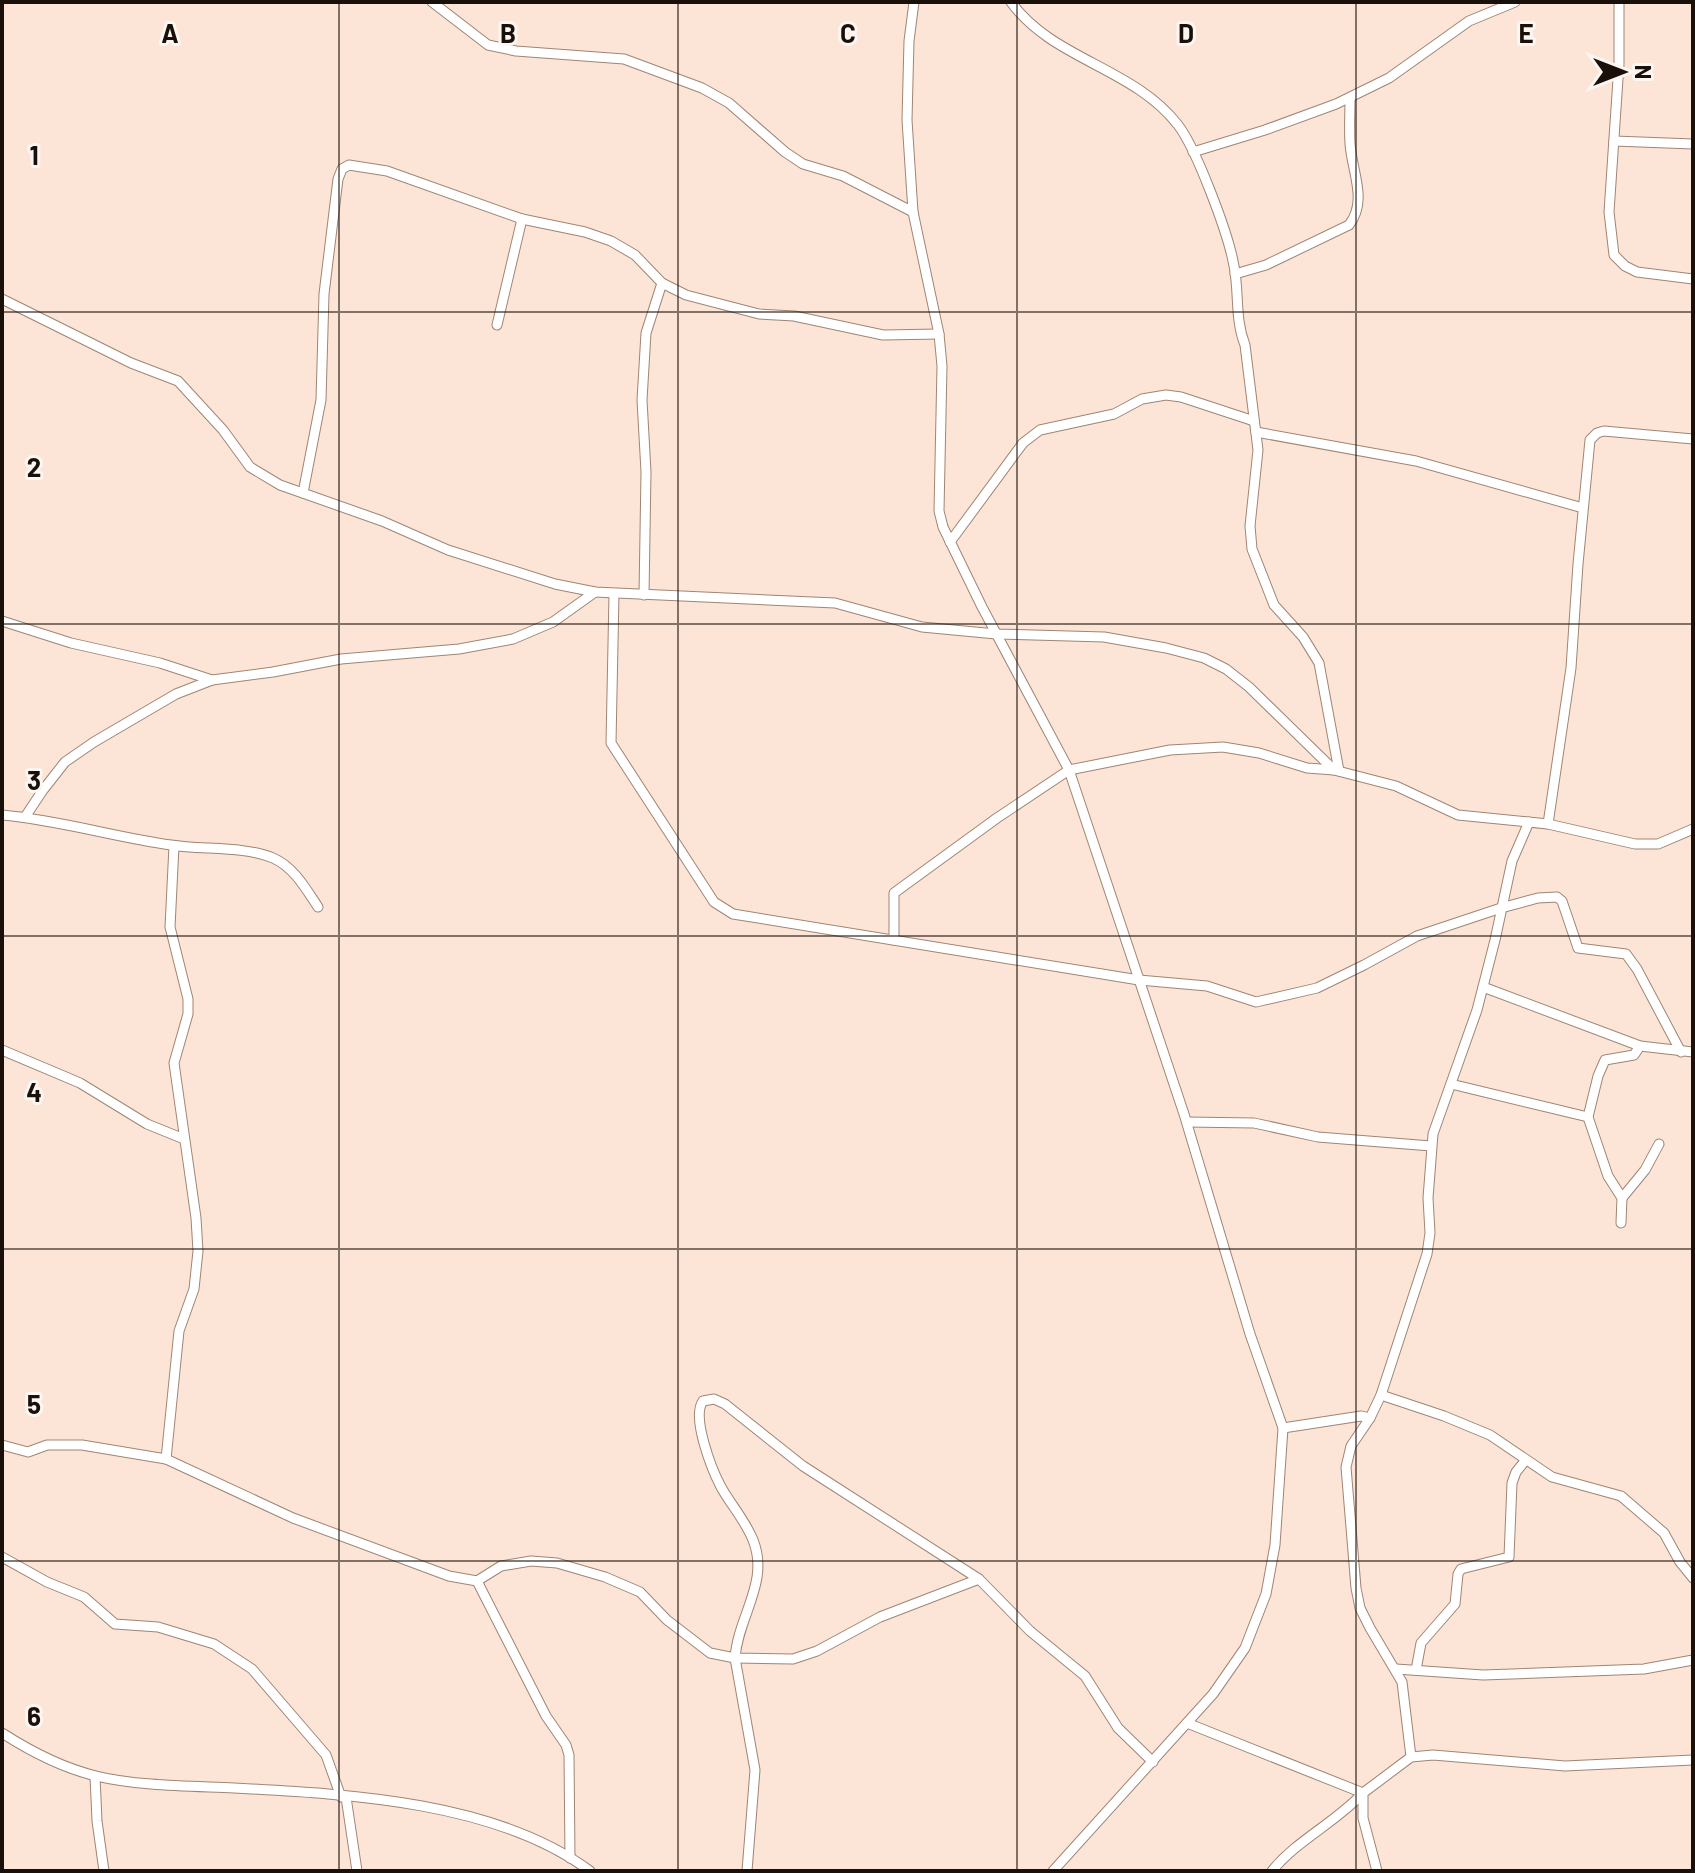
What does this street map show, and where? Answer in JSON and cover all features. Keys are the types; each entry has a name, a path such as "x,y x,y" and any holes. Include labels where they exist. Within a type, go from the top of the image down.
{"street":[{"path":"432,2 488,45 545,54 624,59 702,88 729,103 803,164 843,176 913,212"},
{"path":"914,2 909,41 907,120 913,212 939,334 942,366 939,511 950,542 996,634 1069,770 1187,1122 1250,1334 1283,1428 1275,1545 1266,1594 1245,1648 1213,1694 1053,1871"},
{"path":"1011,2 1020,14 1069,52 1123,77 1154,101 1178,125 1193,152 1233,259 1239,331 1245,345 1258,450 1250,526 1252,549 1274,605 1313,650 1319,663 1337,770"},
{"path":"1193,152 1265,130 1350,98 1389,78 1469,21 1515,2"},
{"path":"1619,2 1619,64 1609,212 1614,255 1637,272 1693,279"},
{"path":"1235,274 1266,265 1349,225 1357,215 1359,199 1350,142 1350,98"},
{"path":"1614,141 1693,144"},
{"path":"303,493 321,400 324,294 338,179 342,169 349,165 387,171 522,219 585,232 611,241 635,255 662,283 686,295 759,314 794,316 883,335 939,334"},
{"path":"497,325 522,219"},
{"path":"644,595 644,360 646,333 662,283"},
{"path":"2,299 131,363 178,381 223,430 250,467 280,485 382,521 448,550 555,584 595,592 835,603 922,627 996,634 1104,637 1166,648 1204,658 1226,669 1337,770"},
{"path":"950,542 1023,443 1040,430 1114,414 1142,399 1166,395 1255,427 1416,461 1583,508"},
{"path":"1548,824 1571,668 1590,440 1604,431 1693,439"},
{"path":"25,817 65,762 176,694 212,680 341,659 459,649 513,639 553,622 595,592"},
{"path":"614,594 611,743 714,902 733,914 1139,980 1207,986 1247,1000 1263,1002 1317,988 1417,936 1501,908 1538,898 1557,897 1562,901 1578,948 1626,954 1681,1052"},
{"path":"2,621 71,643 160,663 212,680"},
{"path":"894,940 894,893 985,826 1069,770 1170,750 1223,747 1259,753 1307,768 1337,770 1396,786 1458,815 1548,824 1635,844 1658,844 1693,829"},
{"path":"2,815 174,846 263,854 290,868 318,907"},
{"path":"1411,1757 1405,1696 1396,1669 1360,1608 1346,1467 1351,1446 1381,1395 1427,1254 1433,1134 1483,987 1512,861 1529,822"},
{"path":"166,1459 179,1331 194,1289 198,1251 174,1063 188,1014 188,999 170,927 174,846"},
{"path":"1483,987 1640,1046 1693,1052"},
{"path":"1621,1223 1622,1198 1608,1176 1588,1117 1605,1060 1634,1055 1640,1046"},
{"path":"2,1050 80,1083 147,1124 184,1139"},
{"path":"1451,1084 1588,1117"},
{"path":"1187,1122 1254,1123 1318,1137 1431,1146"},
{"path":"1622,1198 1645,1170 1659,1144"},
{"path":"1381,1395 1490,1435 1552,1477 1621,1496 1664,1533 1693,1578"},
{"path":"747,1871 755,1770 735,1658 736,1640 752,1602 759,1575 758,1555 741,1515 722,1487 705,1445 698,1416 698,1407 703,1401 714,1399 725,1404 803,1466 979,1579 1030,1631 1085,1676 1118,1728 1153,1762"},
{"path":"1283,1428 1361,1416 1370,1418"},
{"path":"2,1445 28,1452 47,1445 82,1445 166,1459 307,1524 449,1576 477,1581 501,1566 531,1561 557,1563 640,1592 667,1620 710,1653 735,1658 793,1659 817,1651 880,1617 979,1579"},
{"path":"1416,1670 1421,1643 1455,1604 1461,1569 1509,1557 1512,1483 1525,1461"},
{"path":"2,1557 47,1582 84,1597 115,1624 158,1627 214,1644 252,1669 326,1755 344,1797 357,1871"},
{"path":"477,1581 546,1716 566,1745 569,1755 570,1858"},
{"path":"1396,1669 1483,1675 1644,1669 1693,1660"},
{"path":"1187,1723 1363,1793"},
{"path":"2,1733 30,1751 95,1776 430,1806 484,1820 570,1858 590,1871"},
{"path":"1272,1871 1286,1854 1344,1813 1363,1793 1411,1757 1433,1755 1565,1766 1693,1760"},
{"path":"95,1776 104,1871"},
{"path":"1363,1793 1363,1818 1377,1871"}]}
